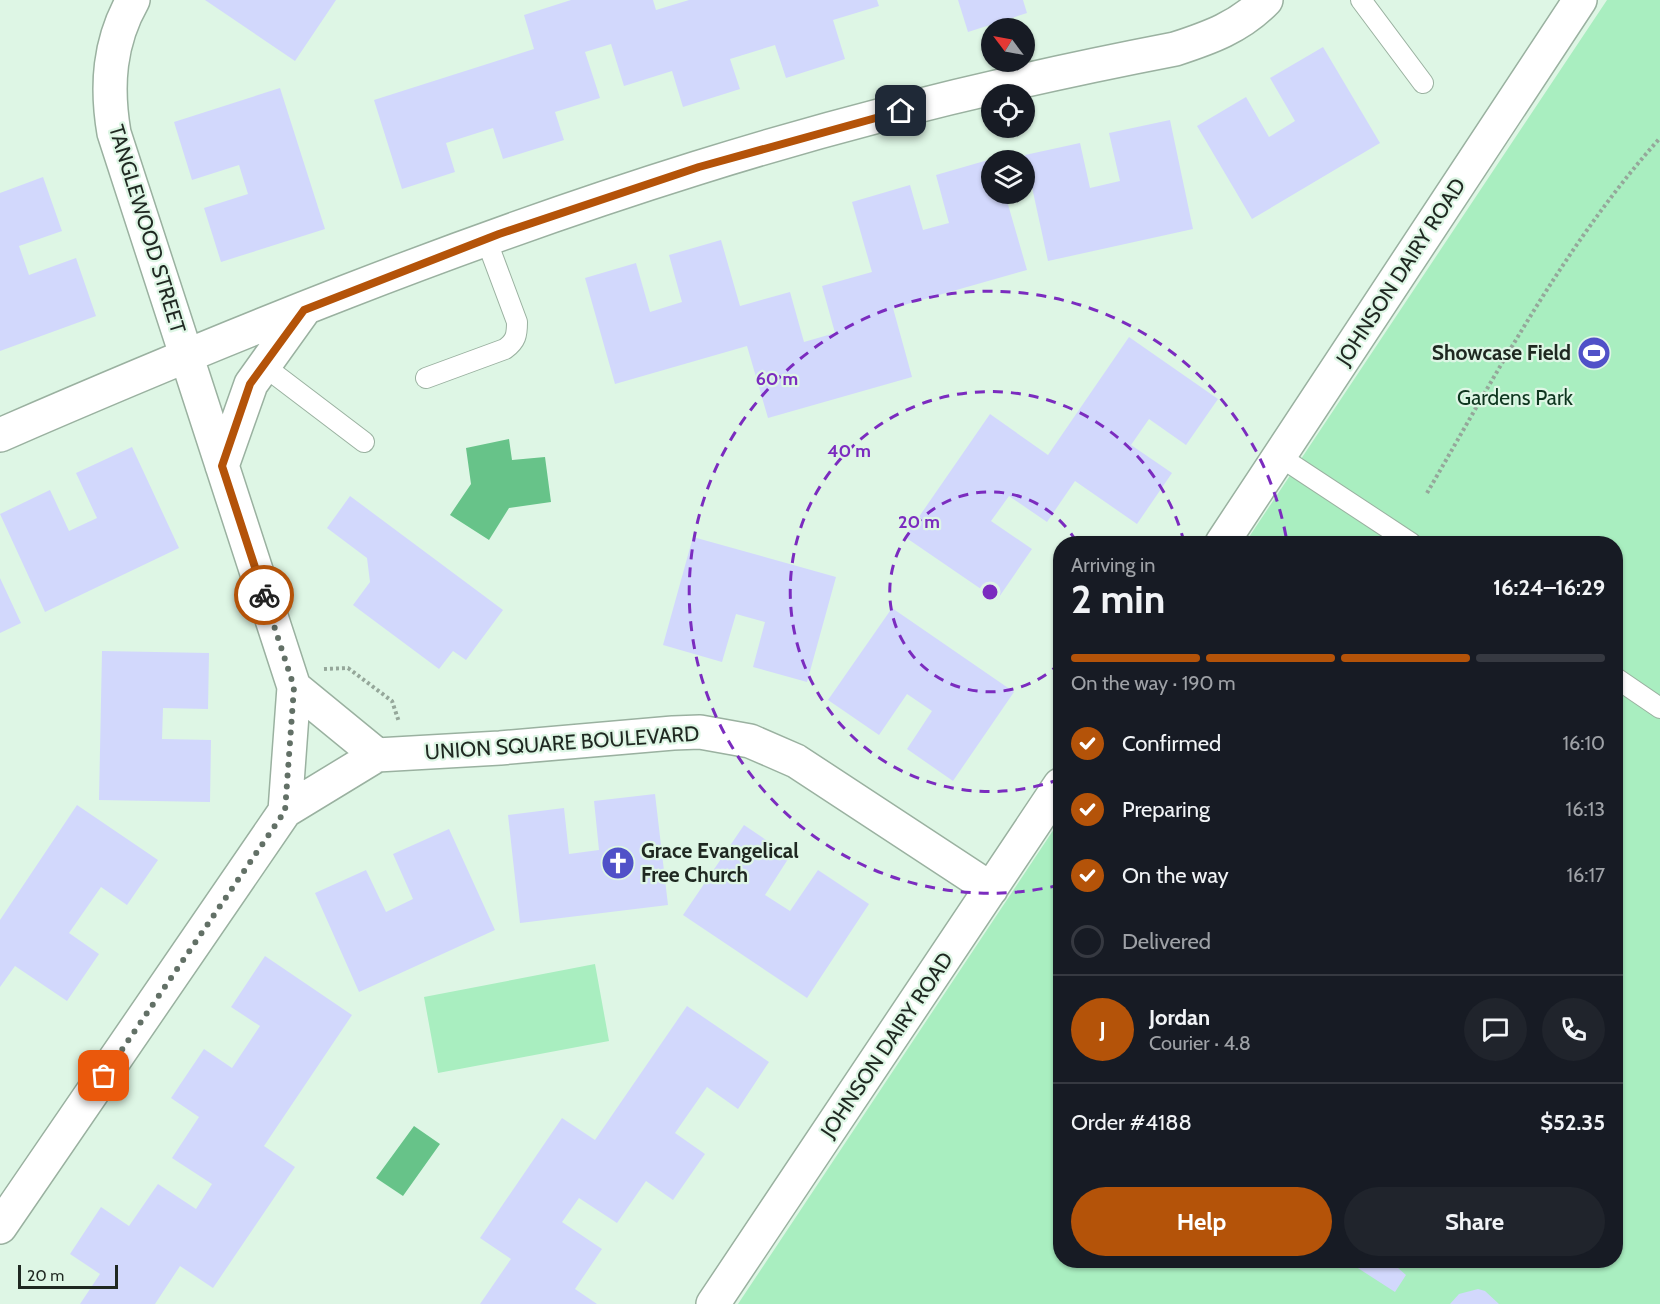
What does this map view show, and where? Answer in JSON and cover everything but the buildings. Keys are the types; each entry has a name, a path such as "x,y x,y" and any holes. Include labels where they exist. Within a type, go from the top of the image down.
{"street":[{"name":"TANGLEWOOD STREET","path":"133,0 116,38 109,78 114,133 186,354"},
{"name":"TANGLEWOOD STREET","path":"0,435 186,354 486,239 699,167 901,111 1175,49 1217,36 1239,23 1266,0"},
{"name":"JOHNSON DAIRY ROAD","path":"1227,536 1580,0"},
{"path":"222,466 250,384 304,310"},
{"path":"186,354 291,679 285,811"},
{"path":"0,1227 285,811 377,755 291,679"},
{"name":"UNION SQUARE BOULEVARD","path":"377,755 673,733 700,732 750,741 796,761 991,890"},
{"name":"JOHNSON DAIRY ROAD","path":"713,1304 1053,796"}],"lane":[{"path":"1361,0 1423,83"},
{"path":"426,378 505,349 513,343 517,334 517,322 486,239"},
{"path":"264,366 364,442"},
{"path":"1280,456 1400,536"},
{"path":"1623,683 1660,708"}],"path":[{"path":"1427,493 1575,244 1632,170 1660,138"},
{"path":"291,679 348,668 392,701 411,753"}],"green space":[{"name":"Gardens Park","path":"1607,0 1660,0 1660,1304 738,1304 1053,831 1053,1268 1623,1268 1623,536 1250,536"},
{"path":"595,964 609,1041 438,1073 424,997"}],"shaded area":[{"path":"509,439 512,460 545,457 551,502 509,508 489,540 450,515 471,484 466,448"},
{"path":"414,1126 440,1144 403,1196 376,1178"}],"way so far":[{"path":"104,1076 285,811 294,687 264,595"}],"place":[{"name":"Showcase Field","path":"1594,353"},
{"name":"Grace Evangelical Free Church","path":"618,863"}],"route":[{"path":"264,595 222,466 250,384 304,310 499,234 699,167 901,111"}]}
